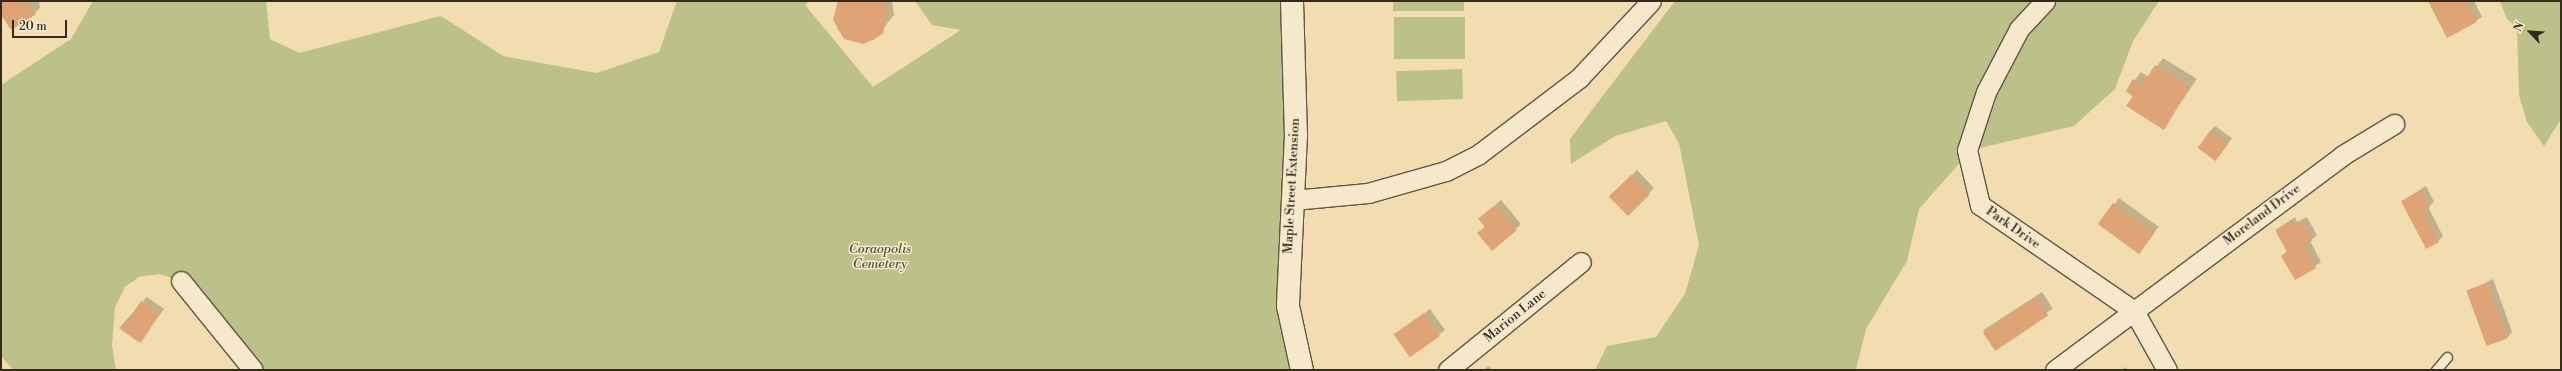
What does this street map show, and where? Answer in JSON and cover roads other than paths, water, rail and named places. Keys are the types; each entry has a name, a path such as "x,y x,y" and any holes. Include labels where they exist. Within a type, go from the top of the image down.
{"street":[{"path":"1293,200 1376,191 1446,171 1479,154 1579,78 1651,1"},
{"name":"Park Drive","path":"2045,1 2019,29 1986,92 1967,150 1980,205 2134,311"},
{"name":"Maple Street Extension","path":"1289,6 1296,135 1288,306 1302,370"},
{"name":"Moreland Drive","path":"2054,370 2342,155 2394,124"},
{"name":"Marion Lane","path":"1448,370 1581,262"},
{"path":"181,281 253,370"},
{"path":"2134,311 2167,370"}],"lane":[{"path":"2436,370 2448,357"}],"park label":[{"name":"Coraopolis Cemetery","path":"880,258"}]}
